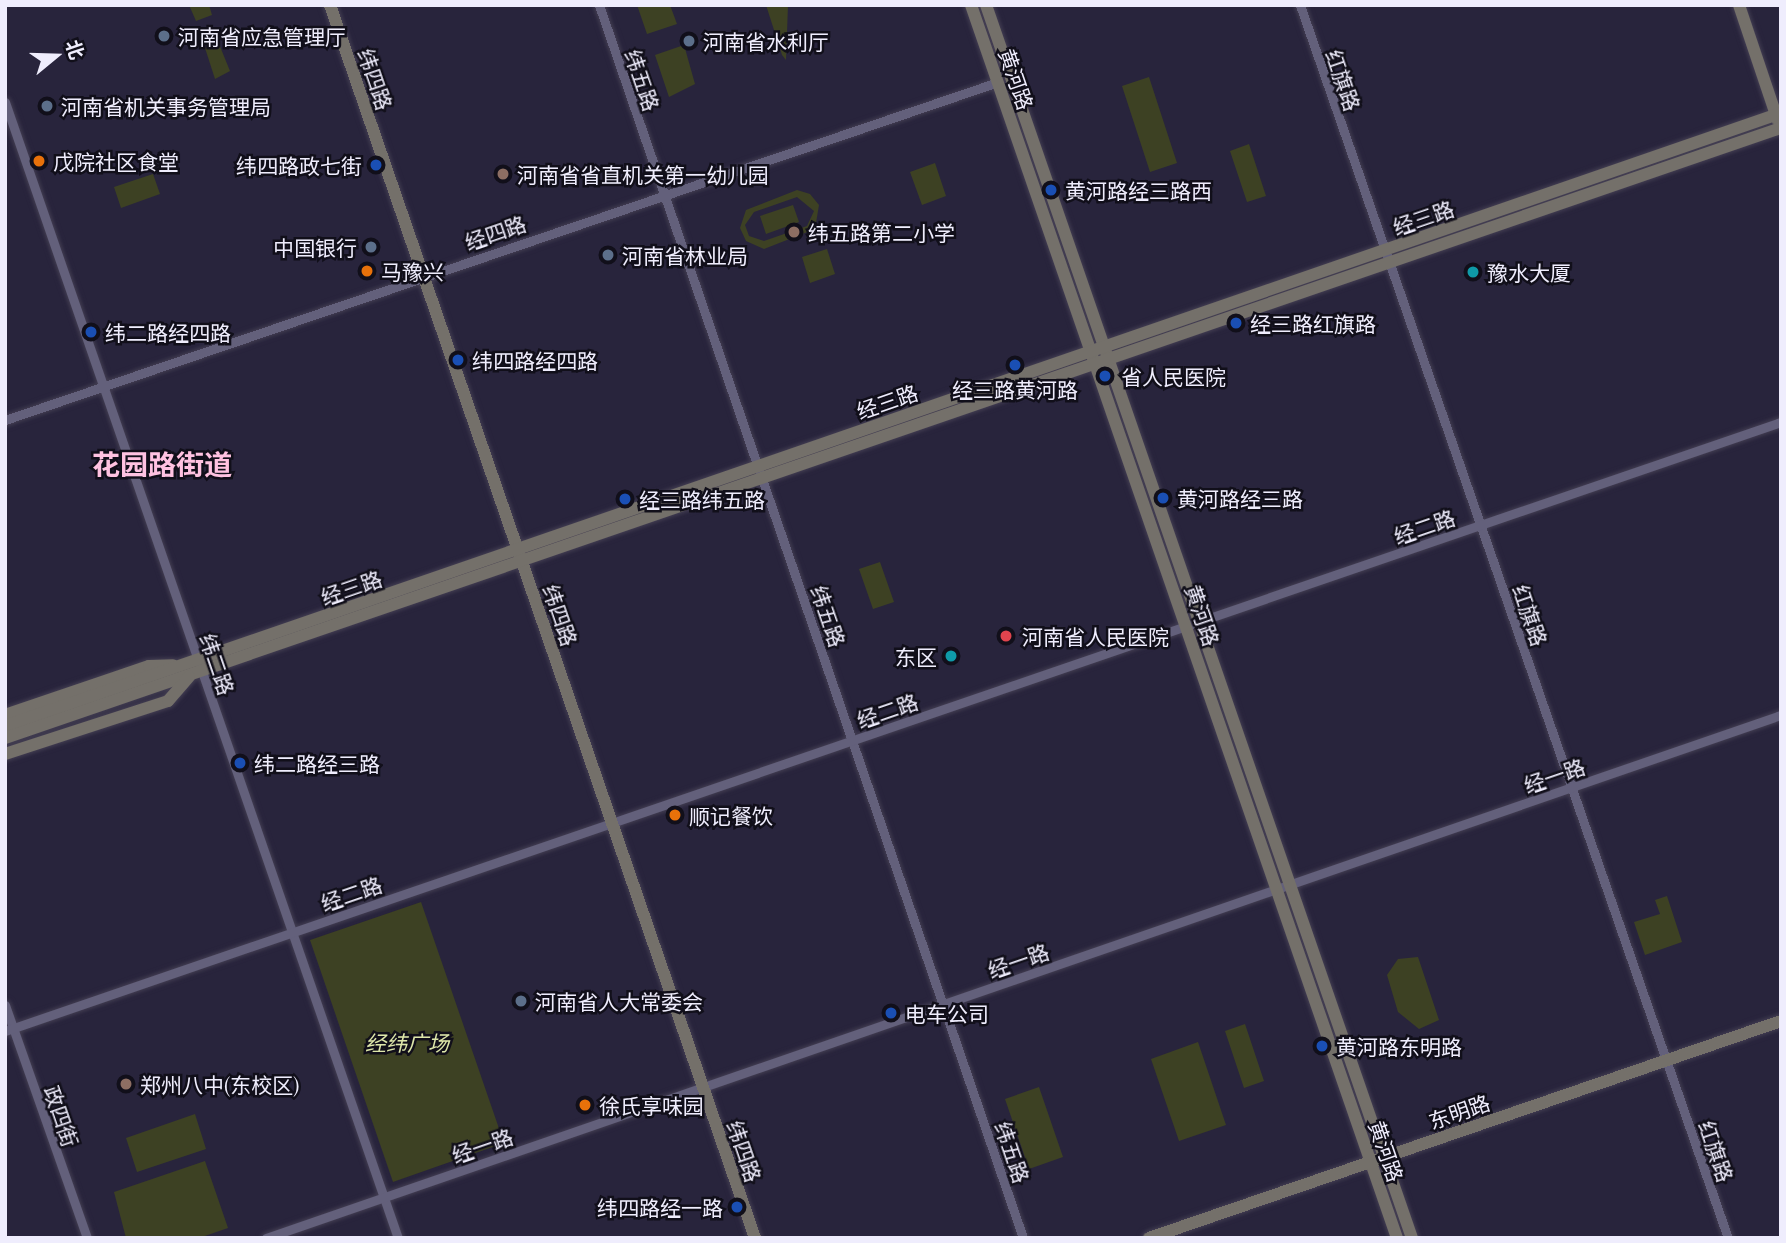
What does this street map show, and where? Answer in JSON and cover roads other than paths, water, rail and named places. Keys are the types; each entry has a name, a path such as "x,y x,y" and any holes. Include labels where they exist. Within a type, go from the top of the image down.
{"main road":[{"name":"纬四路","path":"330,5 755,1238"},
{"name":"黄河路","path":"971,5 1397,1238"},
{"name":"黄河路","path":"986,5 1412,1238"},
{"path":"1739,5 1781,128"},
{"name":"经三路","path":"5,738 194,668 520,555 758,465 1778,114"},
{"name":"经三路","path":"520,555 763,479 1781,128"},
{"path":"5,715 149,666 194,668"},
{"name":"经三路","path":"5,726 194,668"},
{"path":"5,754 168,701 194,668"},
{"name":"东明路","path":"1149,1238 1781,1021"}],"street":[{"name":"纬五路","path":"599,5 1023,1238"},
{"name":"红旗路","path":"1300,5 1728,1238"},
{"name":"经四路","path":"5,420 423,275 998,82"},
{"name":"纬二路","path":"5,102 103,386 194,668 292,931 398,1238"},
{"name":"经二路","path":"9,1029 1781,422"},
{"name":"经一路","path":"266,1238 1781,715"},
{"name":"政四街","path":"5,1005 9,1029 87,1238"}],"place":[{"name":"河南省应急管理厅","path":"164,36"},
{"name":"河南省水利厅","path":"689,41"},
{"name":"河南省机关事务管理局","path":"47,106"},
{"name":"戊院社区食堂","path":"39,161"},
{"name":"纬四路政七街","path":"376,165"},
{"name":"河南省省直机关第一幼儿园","path":"503,174"},
{"name":"黄河路经三路西","path":"1051,190"},
{"name":"纬五路第二小学","path":"794,232"},
{"name":"中国银行","path":"371,247"},
{"name":"河南省林业局","path":"608,255"},
{"name":"马豫兴","path":"367,271"},
{"name":"豫水大厦","path":"1473,272"},
{"name":"经三路红旗路","path":"1236,323"},
{"name":"纬二路经四路","path":"91,332"},
{"name":"纬四路经四路","path":"458,360"},
{"name":"经三路黄河路","path":"1015,365"},
{"name":"省人民医院","path":"1105,376"},
{"name":"黄河路经三路","path":"1163,498"},
{"name":"经三路纬五路","path":"625,499"},
{"name":"河南省人民医院","path":"1006,636"},
{"name":"东区","path":"951,656"},
{"name":"纬二路经三路","path":"240,763"},
{"name":"顺记餐饮","path":"675,815"},
{"name":"河南省人大常委会","path":"521,1001"},
{"name":"电车公司","path":"891,1013"},
{"name":"黄河路东明路","path":"1322,1046"},
{"name":"郑州八中(东校区)","path":"126,1084"},
{"name":"徐氏享味园","path":"585,1105"},
{"name":"纬四路经一路","path":"737,1207"}],"district":[{"name":"花园路街道","path":"162,464"}],"park label":[{"name":"经纬广场","path":"407,1042"}]}
